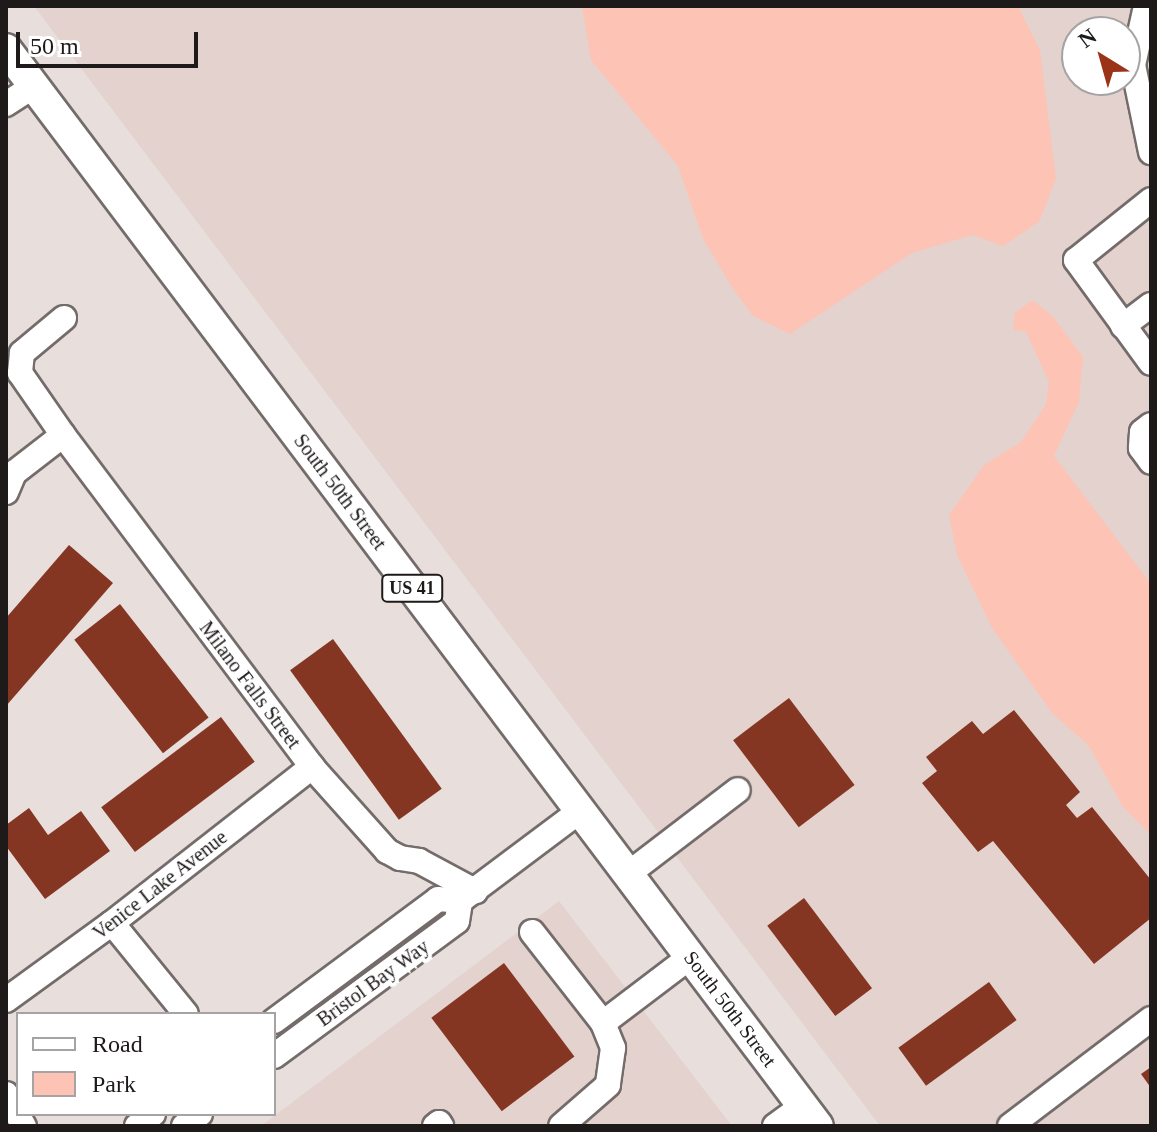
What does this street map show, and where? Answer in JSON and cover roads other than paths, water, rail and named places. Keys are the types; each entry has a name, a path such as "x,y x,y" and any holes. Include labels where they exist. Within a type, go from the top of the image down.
{"main road":[{"name":"South 50th Street","path":"6,49 810,1116"}],"street":[{"path":"1146,6 1133,65 1151,152"},
{"path":"6,104 34,86"},
{"path":"1151,200 1076,260 1151,363"},
{"path":"1123,326 1151,305"},
{"name":"Milano Falls Street","path":"64,318 22,353 20,373 63,435 312,767 387,851 400,858 419,861 467,896"},
{"path":"1151,425 1142,432 1141,448 1151,462"},
{"path":"6,492 14,473 63,435"},
{"name":"Venice Lake Avenue","path":"6,1000 112,923 312,767"},
{"path":"628,874 738,790"},
{"name":"Bristol Bay Way","path":"276,1020 438,899 467,896 580,811"},
{"name":"Bristol Bay Way","path":"276,1055 457,921 467,896"},
{"path":"112,923 184,1012"},
{"path":"532,932 603,1023 613,1048 608,1085 561,1126"},
{"path":"603,1023 690,957"},
{"path":"1010,1126 1151,1019"},
{"path":"6,1094 16,1112"},
{"path":"775,1126 810,1116"}]}
